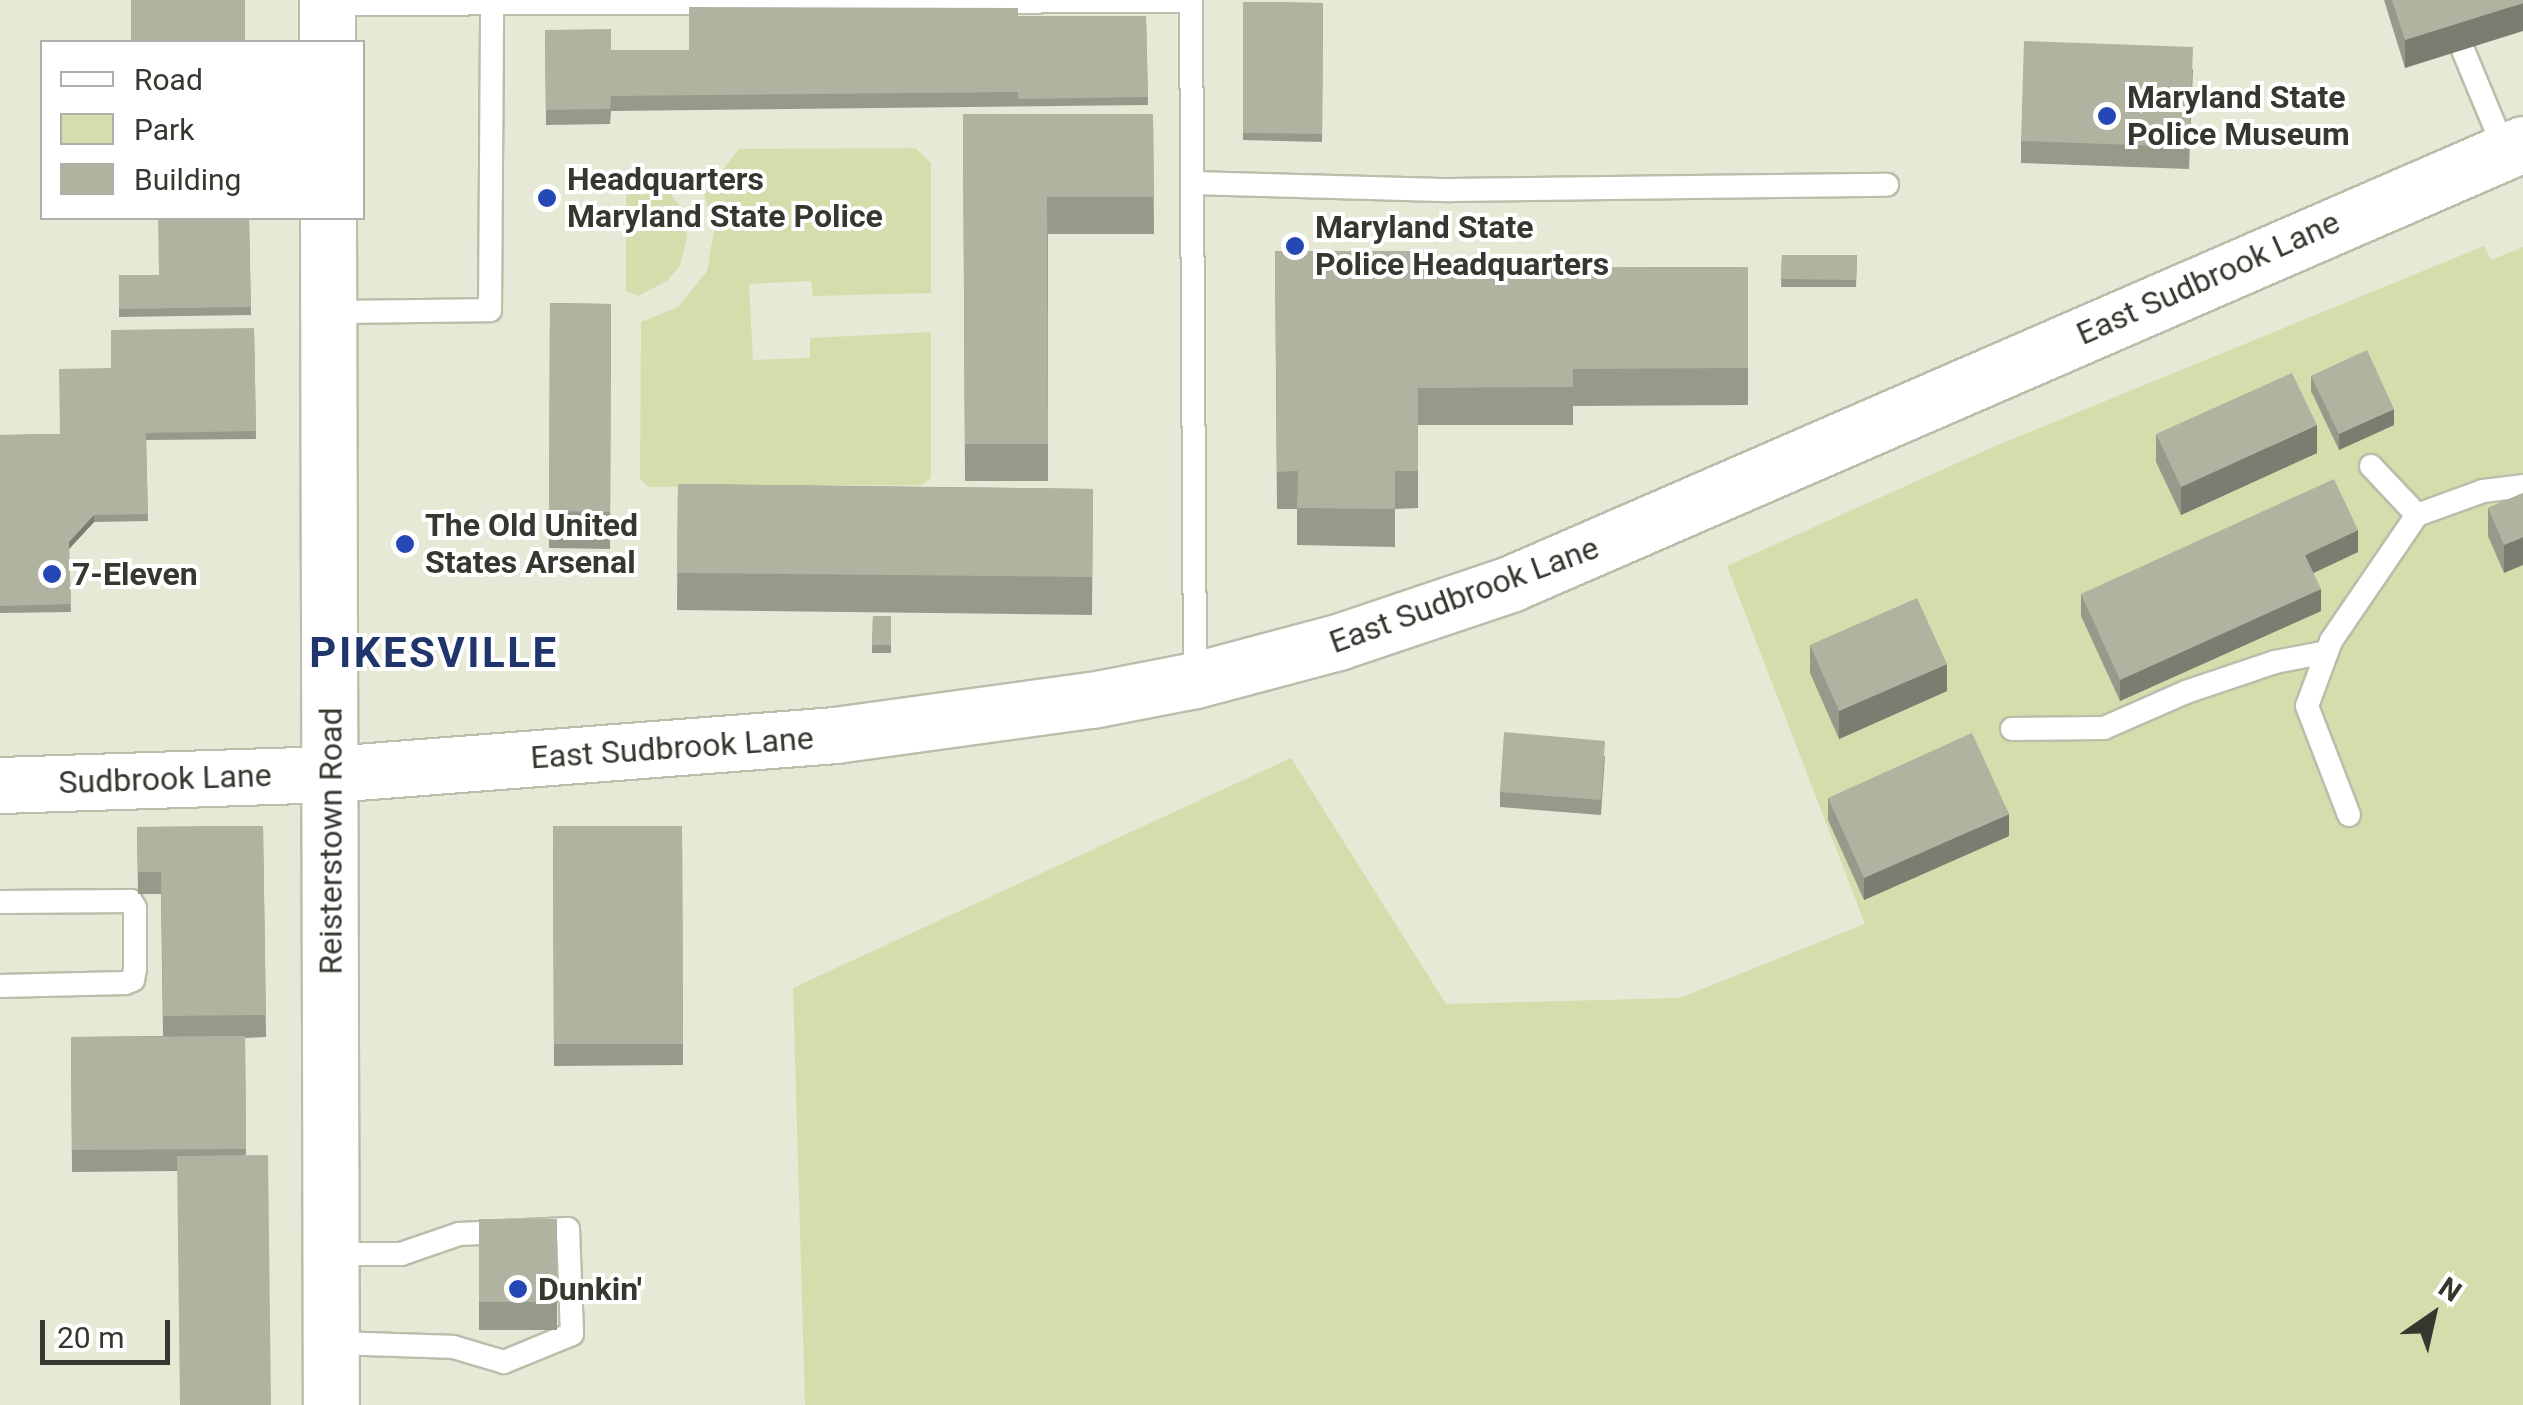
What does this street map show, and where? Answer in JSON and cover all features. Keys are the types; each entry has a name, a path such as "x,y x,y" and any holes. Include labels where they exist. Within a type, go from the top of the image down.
{"street":[{"name":"East Sudbrook Lane","path":"331,774 835,735 1092,700 1195,680 1338,642 1526,578 2514,147"},
{"name":"Reisterstown Road","path":"328,220 331,1405"},
{"name":"Sudbrook Lane","path":"0,785 331,774"}],"lane":[{"path":"327,16 492,3 1191,1 1195,680"},
{"path":"329,312 490,310 492,3"},
{"path":"2463,50 2514,147"},
{"path":"1192,182 1450,190 1888,184"},
{"path":"2371,466 2417,515"},
{"path":"2349,815 2307,706 2327,652 2417,515 2482,491 2523,486"},
{"path":"2012,728 2104,728 2240,674 2327,652"},
{"path":"0,902 131,901 135,908 136,968 133,980 126,984 0,986"},
{"path":"331,1254 401,1254 459,1234 568,1229 572,1334 504,1362 452,1347 331,1343"}],"green space":[{"path":"915,148 931,163 931,293 813,296 811,281 749,284 753,360 810,358 810,338 931,332 931,478 922,485 649,487 640,479 641,322 678,307 707,271 714,230 704,194 739,149"},
{"path":"636,173 660,179 681,208 687,237 680,266 667,281 638,296 626,291 626,185"},
{"path":"2484,246 2491,260 2523,247 2523,1405 805,1405 793,988 1291,758 1446,1004 1680,998 1865,924 1727,566 1993,447"}],"building":[{"path":"131,0 245,0 245,40 131,40"},
{"path":"2392,0 2523,0 2523,3 2405,40"},
{"path":"1243,2 1323,3 1322,134 1243,133"},
{"path":"689,7 1018,8 1018,92 611,96 610,109 546,110 545,30 611,29 611,50 689,50"},
{"path":"1018,16 1146,16 1148,97 1018,99"},
{"name":"Maryland State Police Museum","path":"2024,41 2193,47 2189,147 2021,141"},
{"path":"963,114 1153,114 1154,197 1047,197 1048,444 965,444"},
{"path":"158,220 249,220 251,307 119,309 119,275 159,275"},
{"path":"1275,251 1416,251 1415,268 1748,267 1748,368 1573,369 1573,387 1418,388 1418,471 1395,471 1395,509 1297,508 1298,471 1277,472"},
{"path":"1782,255 1857,255 1856,280 1781,279"},
{"path":"550,303 611,304 610,512 549,511"},
{"path":"254,328 256,431 146,433 148,514 94,515 69,542 71,604 0,606 0,435 60,434 59,369 111,368 111,330"},
{"path":"2367,350 2394,409 2339,434 2311,376"},
{"path":"2292,373 2317,425 2181,487 2156,434"},
{"path":"2334,479 2358,530 2305,555 2321,589 2120,680 2081,594"},
{"path":"678,484 1093,489 1092,577 677,573"},
{"path":"2523,493 2523,537 2504,545 2488,508"},
{"path":"1917,598 1947,664 1839,711 1810,645"},
{"path":"873,616 891,616 891,645 872,645"},
{"path":"1504,732 1605,741 1601,800 1500,792"},
{"path":"1972,733 2009,814 1864,878 1828,798"},
{"path":"263,826 266,1015 163,1016 161,872 138,872 137,827"},
{"path":"553,826 682,826 683,1044 554,1044"},
{"path":"245,1036 246,1149 72,1150 71,1037"},
{"path":"268,1155 271,1405 180,1405 177,1156"},
{"name":"Dunkin'","path":"479,1219 557,1219 557,1302 479,1302"}],"place":[{"name":"Maryland State Police Museum","path":"2107,116"},
{"name":"Headquarters Maryland State Police","path":"547,198"},
{"name":"Maryland State Police Headquarters","path":"1295,246"},
{"name":"The Old United States Arsenal","path":"405,544"},
{"name":"7-Eleven","path":"52,574"},
{"name":"Dunkin'","path":"518,1289"}],"district":[{"name":"PIKESVILLE","path":"434,653"}]}
